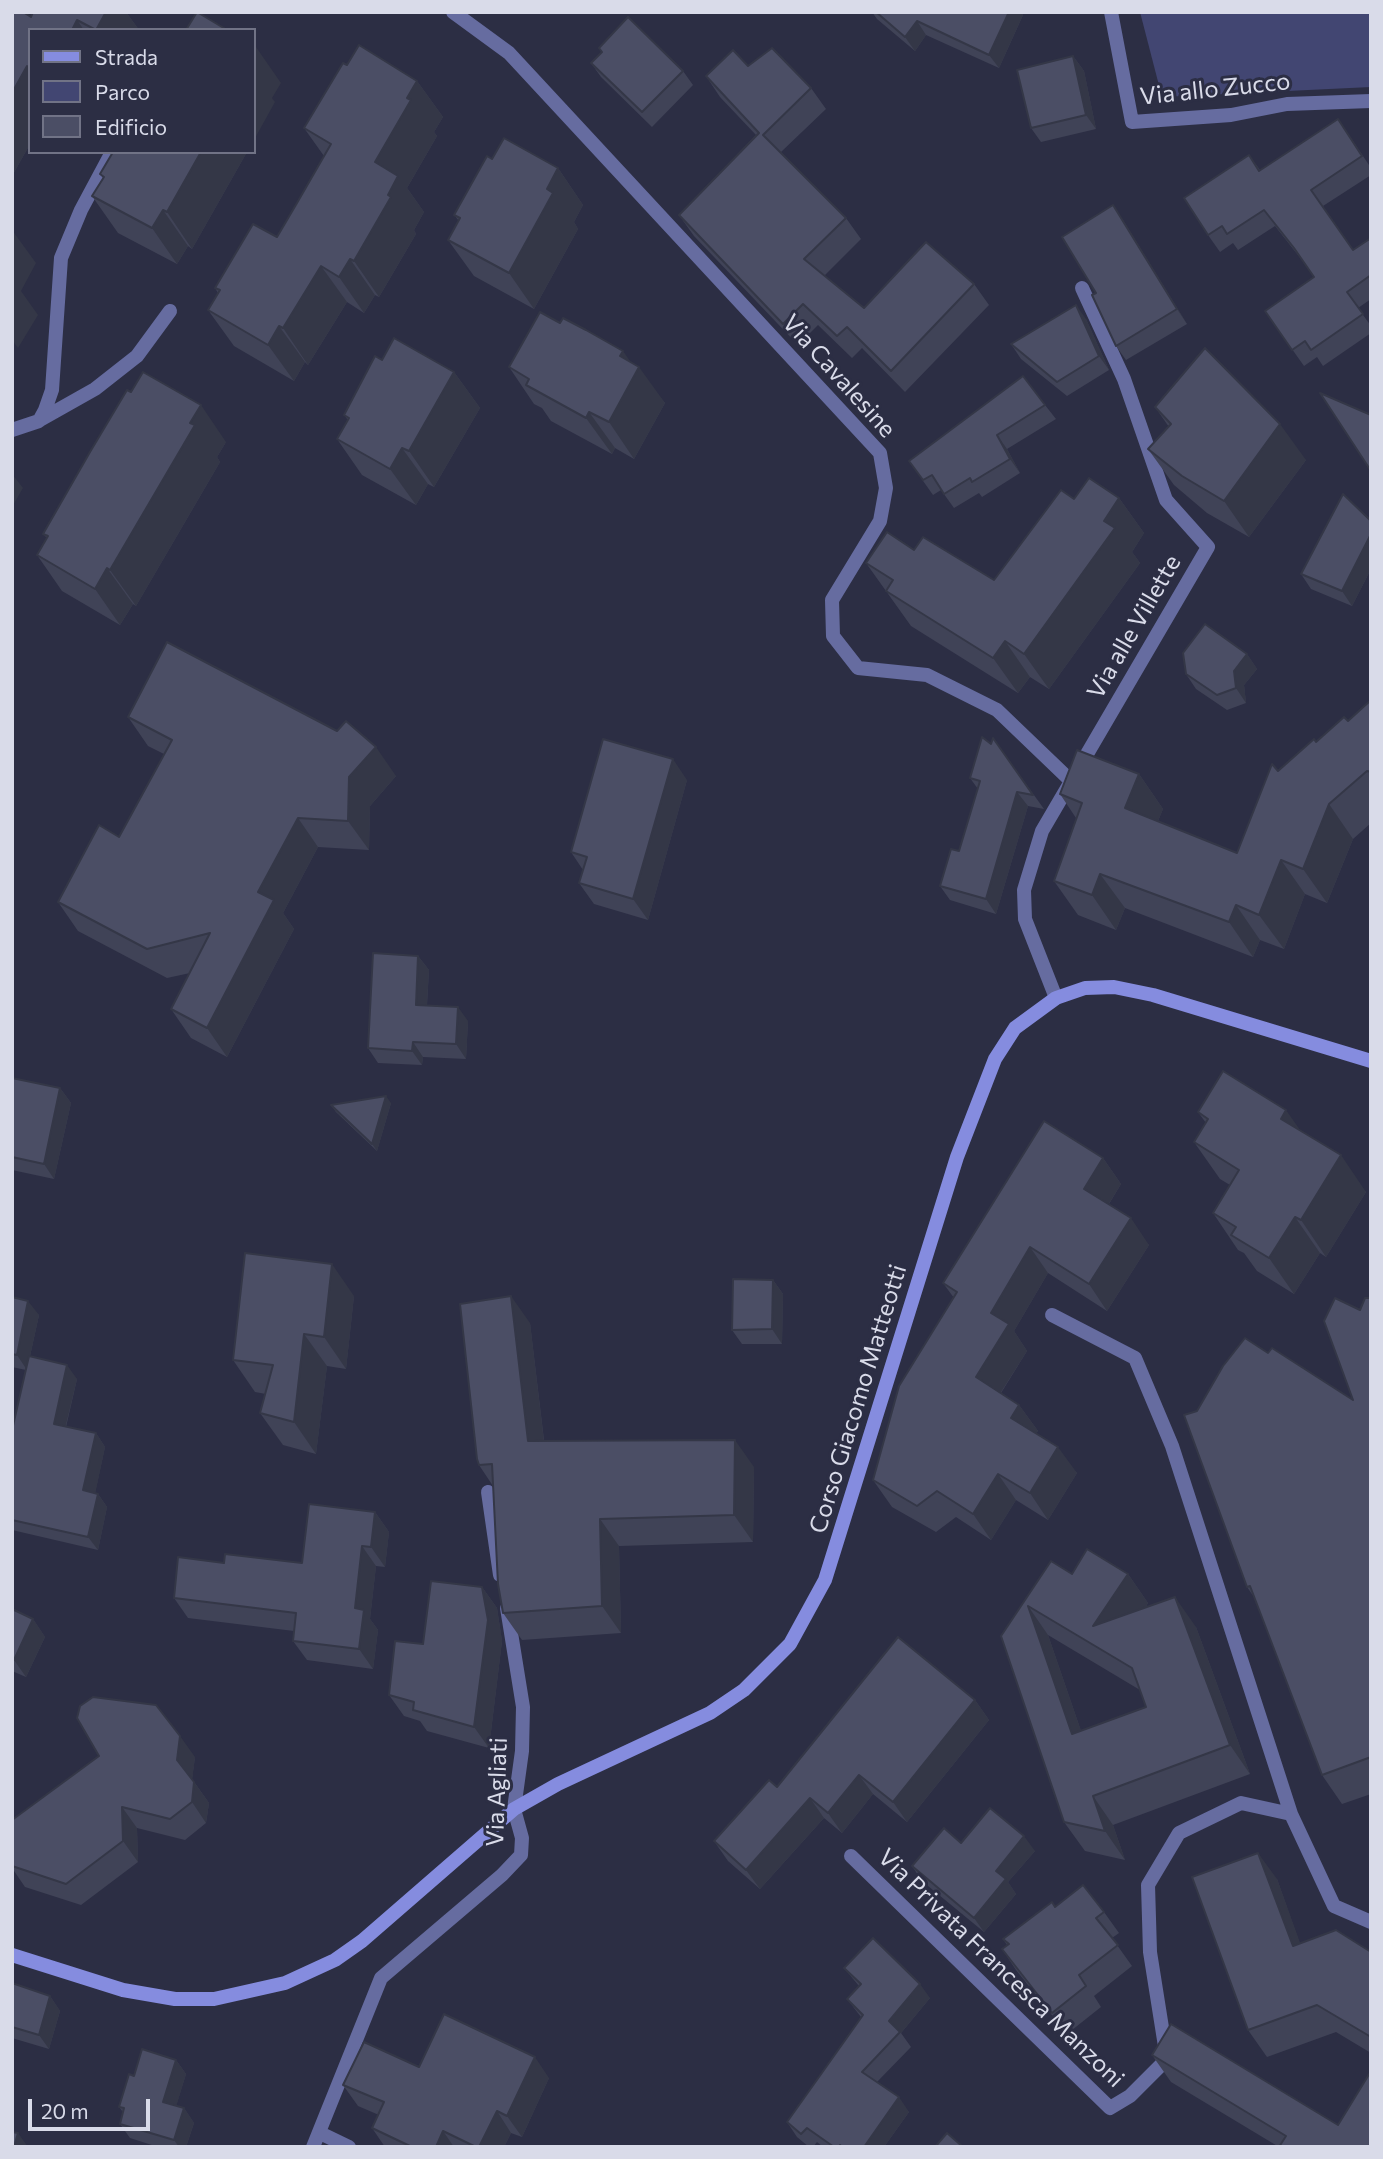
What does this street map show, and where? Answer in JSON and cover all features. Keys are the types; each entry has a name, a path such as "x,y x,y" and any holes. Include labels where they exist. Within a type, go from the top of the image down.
{"main road":[{"name":"Corso Giacomo Matteotti","path":"12,1955 122,1990 195,2001 247,1993 285,1983 335,1960 362,1941 514,1809 558,1784 710,1713 744,1690 790,1644 825,1580 957,1157 995,1059 1015,1028 1056,998 1084,988 1114,986 1153,995 1371,1061"}],"street":[{"name":"Via Cavalesine","path":"453,12 509,53 880,453 886,488 880,521 832,600 833,636 858,668 927,675 997,710 1071,781"},
{"name":"Via allo Zucco","path":"1111,12 1132,122 1231,115 1287,104 1371,102"},
{"path":"38,421 52,390 61,258 81,210 111,154"},
{"name":"Via alle Villette","path":"1056,998 1025,919 1024,890 1042,831 1208,547 1166,500 1124,379 1082,288"},
{"path":"12,429 38,421 94,389 137,356 170,311"},
{"path":"1052,1315 1135,1358 1172,1446 1291,1814 1334,1906 1371,1922"},
{"name":"Via Agliati","path":"313,2147 381,1978 502,1875 521,1855 522,1838 514,1809 523,1707 488,1492"},
{"name":"Via Privata Francesca Manzoni","path":"851,1856 1110,2108 1130,2096 1167,2059 1150,1952 1148,1885 1179,1833 1241,1803 1291,1814"},
{"path":"320,2133 349,2147"}],"green space":[{"path":"1140,12 1371,12 1371,87 1162,97"}],"building":[{"path":"12,12 23,12 31,17 33,12 106,12 97,28 77,20 73,28 28,28 28,67 12,93"},
{"path":"197,12 224,28 187,28"},
{"path":"876,12 1009,12 989,55 917,21 905,37"},
{"path":"628,17 683,71 642,112 591,63 602,52 599,48"},
{"path":"359,45 417,81 407,98 411,100 375,162 398,176 388,195 391,197 354,261 350,259 339,277 321,266 283,328 279,326 268,345 208,310 220,290 215,288 253,224 277,237 331,144 304,128 343,63 347,65"},
{"path":"772,48 811,88 763,135 846,218 804,259 864,308 926,242 974,284 891,371 847,327 837,336 803,304 783,324 679,215 759,133 706,76 733,50 748,66"},
{"path":"1073,56 1086,115 1031,128 1017,70"},
{"path":"1338,119 1362,156 1311,190 1353,250 1371,238 1371,275 1347,292 1363,314 1311,350 1305,341 1292,350 1265,311 1314,277 1294,248 1264,210 1227,234 1222,226 1208,235 1184,198 1249,155 1259,171"},
{"path":"504,138 558,168 547,189 553,193 509,273 448,240 460,218 454,215 487,156 492,159"},
{"path":"112,154 200,154 167,212 163,210 152,228 92,196 104,177 100,174"},
{"path":"1113,205 1177,309 1116,346 1092,295 1096,293 1062,237"},
{"path":"1076,305 1099,356 1057,382 1011,344"},
{"path":"540,312 560,323 563,318 586,330 623,351 620,356 639,367 609,422 589,412 586,418 526,385 529,379 509,367"},
{"path":"394,338 454,372 409,451 402,448 390,469 337,439 349,418 344,415 375,356 382,360"},
{"path":"1205,348 1280,424 1224,501 1182,476 1148,449 1171,424 1155,407"},
{"path":"143,372 201,405 190,423 195,425 110,570 107,568 95,589 37,555 48,536 43,534 90,452 127,390 131,392"},
{"path":"1023,376 1045,405 997,435 1010,459 972,482 970,478 944,494 932,475 923,480 909,461"},
{"path":"1320,393 1371,415 1371,471"},
{"path":"1089,478 1119,498 1104,521 1115,528 1024,654 1005,641 993,658 886,591 893,580 866,563 887,532 914,550 923,537 994,580 1061,490 1074,499"},
{"path":"1343,494 1371,521 1371,534 1342,591 1301,574"},
{"path":"1205,624 1247,654 1234,671 1236,688 1217,695 1186,674 1183,653"},
{"path":"167,642 337,731 346,721 376,747 349,777 348,821 298,818 258,892 274,900 207,1028 171,1009 210,933 147,949 58,902 99,825 119,837 172,740 128,717"},
{"path":"1371,700 1371,772 1367,771 1329,804 1303,869 1281,860 1259,915 1236,905 1229,922 1100,874 1092,895 1054,881 1082,803 1060,794 1077,750 1139,774 1125,808 1237,853 1272,764 1278,771 1314,739 1316,742 1344,717 1348,721"},
{"path":"982,737 991,744 993,738 1033,795 1017,792 986,899 940,886 951,849 959,851 980,781 970,778"},
{"path":"603,739 673,759 633,899 579,883 587,857 571,852"},
{"path":"373,953 418,956 416,1005 458,1007 456,1044 413,1042 412,1051 368,1048"},
{"path":"1223,1071 1286,1110 1281,1119 1341,1155 1301,1220 1295,1217 1269,1258 1231,1235 1236,1227 1213,1213 1239,1170 1194,1142 1208,1119 1198,1112"},
{"path":"12,1078 60,1088 44,1164 12,1157"},
{"path":"386,1096 372,1144 331,1105"},
{"path":"1044,1121 1103,1158 1084,1189 1131,1218 1089,1284 1030,1247 991,1313 1009,1324 976,1377 1019,1405 1011,1418 1058,1447 1030,1493 998,1474 973,1514 937,1491 917,1506 873,1480 899,1386 957,1292 943,1283"},
{"path":"245,1253 332,1264 324,1337 304,1334 294,1422 260,1413 273,1365 233,1360"},
{"path":"733,1279 773,1280 772,1329 732,1330"},
{"path":"511,1296 528,1441 735,1440 734,1515 600,1519 602,1606 503,1613 498,1584 492,1464 479,1465 477,1459 460,1304"},
{"path":"12,1297 28,1301 17,1355 12,1354"},
{"path":"1335,1298 1360,1310 1365,1298 1371,1298 1371,1757 1322,1775 1250,1586 1247,1587 1184,1415 1197,1411 1223,1366 1245,1338 1268,1353 1272,1348 1353,1400 1324,1321"},
{"path":"29,1356 67,1365 54,1424 96,1433 83,1490 98,1494 88,1537 12,1520 12,1430"},
{"path":"309,1504 375,1512 371,1547 362,1546 355,1608 364,1610 359,1649 293,1641 296,1613 174,1598 178,1557 224,1563 225,1554 302,1563"},
{"path":"1087,1549 1128,1574 1093,1626 1175,1597 1230,1745 1093,1796 1105,1831 1064,1822 1001,1636 1051,1561 1072,1574","holes":["1028,1606 1132,1668 1146,1707 1072,1734"]},
{"path":"431,1581 482,1587 488,1620 474,1727 413,1710 414,1702 389,1695 395,1641 423,1644"},
{"path":"12,1609 33,1619 14,1660 12,1659"},
{"path":"898,1637 975,1700 893,1802 859,1775 828,1813 810,1798 746,1870 714,1841 769,1780 777,1787"},
{"path":"93,1697 156,1705 180,1736 177,1760 194,1782 192,1802 170,1819 122,1807 123,1841 66,1884 12,1866 12,1820 99,1756 77,1718 80,1706"},
{"path":"990,1808 1024,1836 996,1871 1006,1879 974,1918 912,1866 944,1828 961,1843"},
{"path":"1258,1853 1293,1946 1336,1930 1371,1952 1371,2037 1317,2005 1248,2030 1192,1877"},
{"path":"1083,1885 1104,1912 1096,1918 1118,1945 1079,1975 1086,1986 1052,2013 1002,1949 1009,1944 1003,1939 1052,1902 1055,1907"},
{"path":"873,1938 920,1984 889,2021 900,2032 862,2072 899,2097 864,2147 834,2147 807,2128 801,2134 787,2122 863,2015 847,1999 861,1984 844,1968"},
{"path":"12,1983 50,1996 39,2035 12,2027"},
{"path":"444,2014 535,2057 507,2116 497,2111 479,2147 443,2131 436,2147 412,2147 372,2128 384,2102 343,2085 364,2042 419,2067"},
{"path":"1171,2024 1338,2125 1371,2071 1371,2147 1279,2147 1286,2136 1152,2055"},
{"path":"142,2049 176,2060 163,2102 184,2108 174,2140 120,2124 124,2108 119,2107 129,2074 134,2076"},
{"path":"12,2132 18,2133 14,2147 12,2147"},
{"path":"947,2133 963,2147 935,2147"}]}
